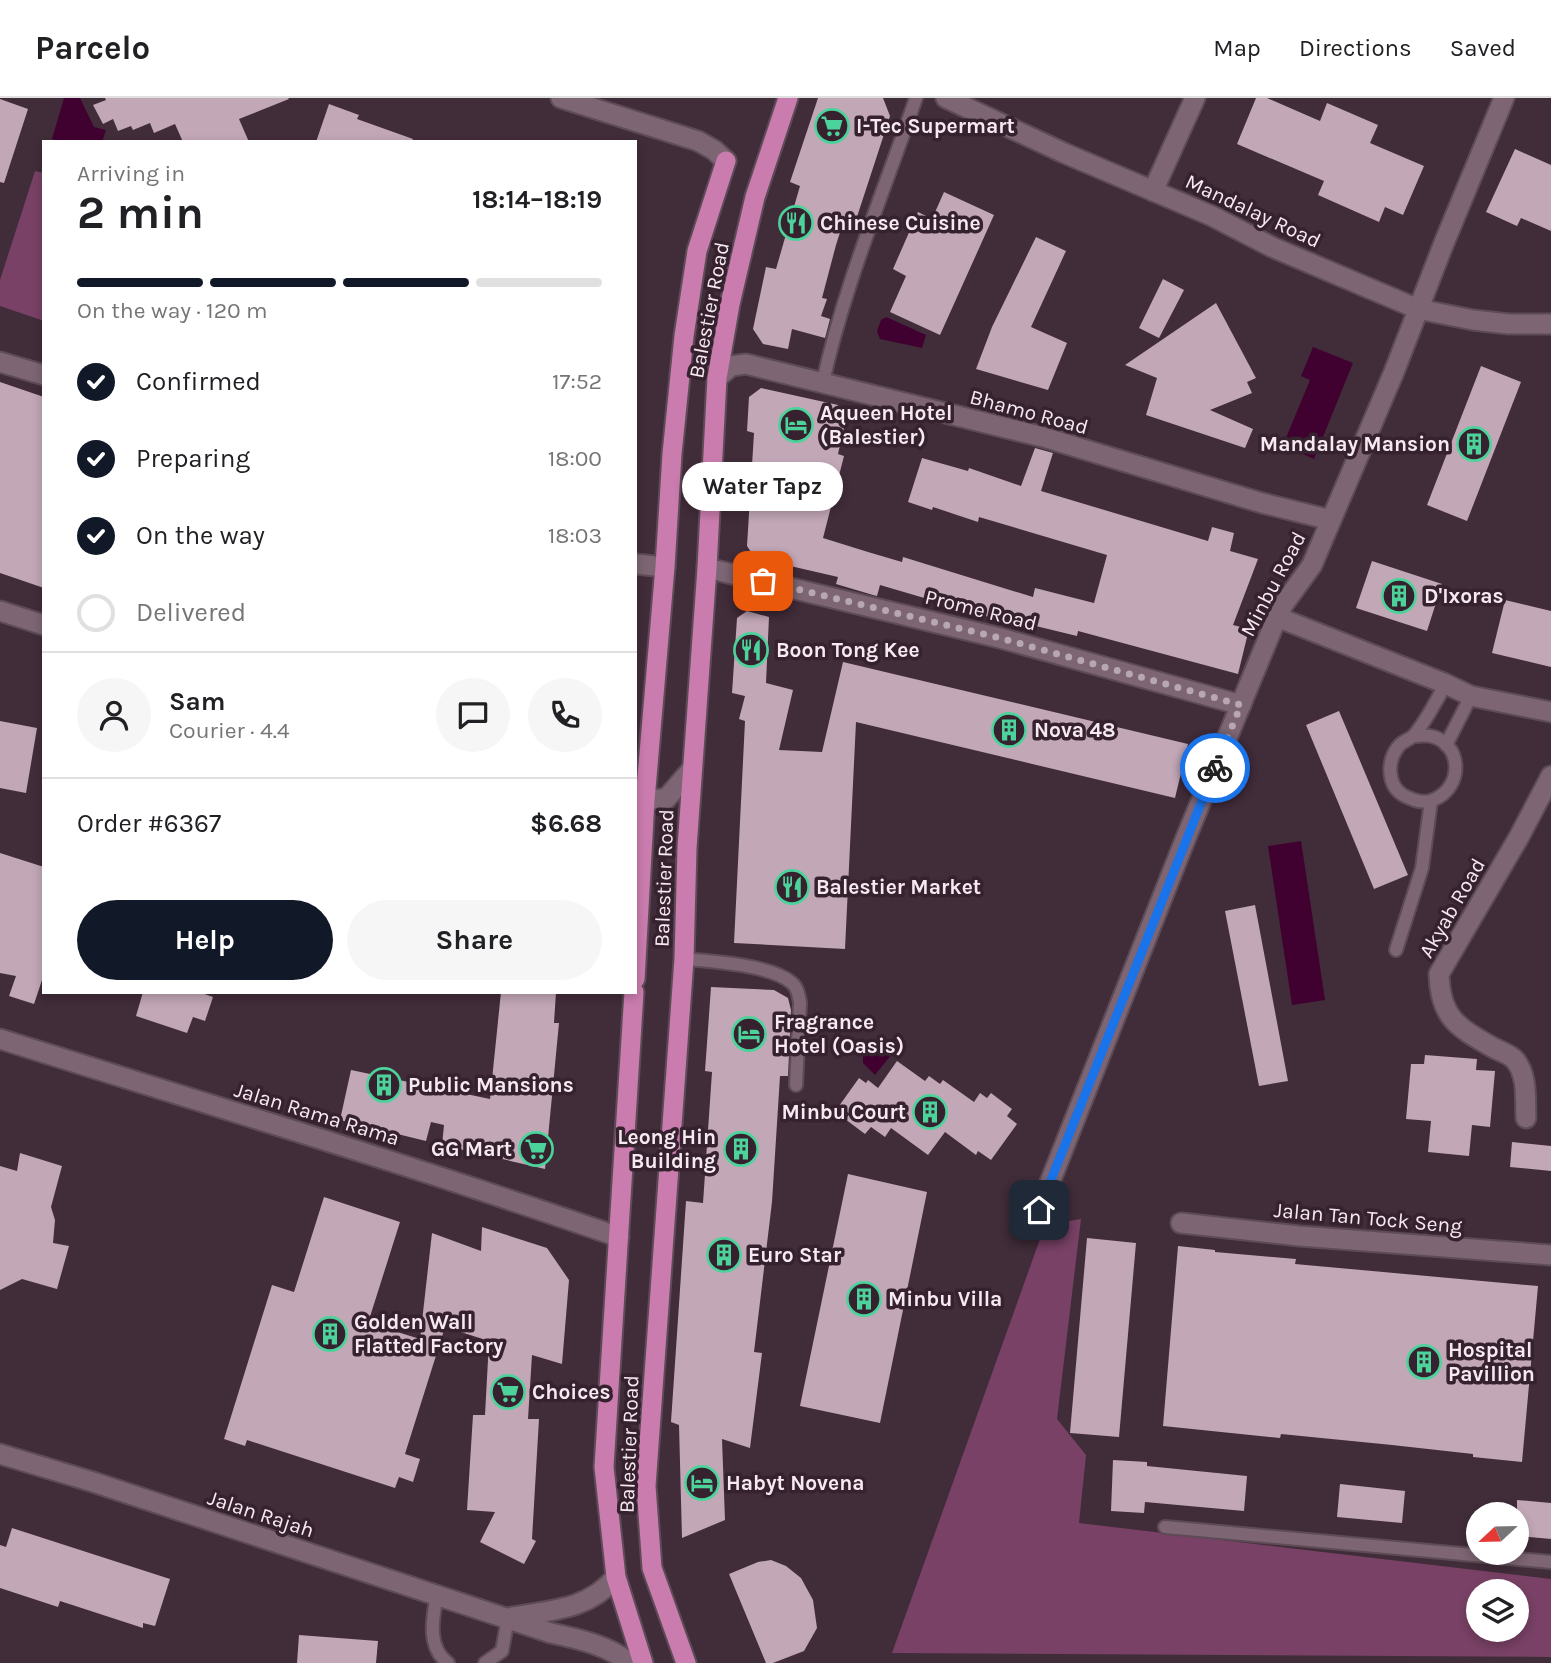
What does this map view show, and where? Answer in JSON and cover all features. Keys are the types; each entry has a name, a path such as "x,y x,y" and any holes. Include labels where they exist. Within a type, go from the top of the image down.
{"main road":[{"name":"Balestier Road","path":"685,1663 652,1568 646,1486 684,959 692,769 707,568 717,378 730,304 755,197 788,98"},
{"name":"Balestier Road","path":"637,907 640,799 665,567 672,454 684,336 697,251 726,160"},
{"name":"Balestier Road","path":"634,994 604,1467 616,1577 643,1663"}],"street":[{"path":"561,98 698,141 726,160"},
{"name":"Mandalay Road","path":"946,98 1272,247 1418,309 1485,322 1551,324"},
{"path":"1153,191 1195,98"},
{"name":"Minbu Road","path":"1039,1210 1185,840 1277,617 1312,565 1504,98"},
{"path":"0,362 42,374"},
{"name":"Bhamo Road","path":"717,378 732,366 746,364 1043,437 1262,503 1331,520"},
{"path":"637,564 665,567"},
{"name":"Prome Road","path":"707,568 1011,641 1241,705"},
{"path":"0,611 42,624"},
{"path":"1277,617 1471,696 1551,712"},
{"path":"640,799 666,799 692,769"},
{"name":"Akyab Road","path":"1525,1118 1524,1080 1514,1058 1467,1033 1451,1020 1440,992 1440,974 1551,776"},
{"name":"Jalan Rama Rama","path":"0,1040 403,1164 619,1237"},
{"name":"Jalan Tan Tock Seng","path":"1181,1223 1299,1236 1551,1255"},
{"name":"Jalan Rajah","path":"0,1454 93,1482 551,1633 590,1642 630,1663"},
{"name":"Jalan Rajah","path":"508,1618 581,1604 603,1592 616,1577"}],"lane":[{"path":"823,382 856,271 915,98"},
{"path":"1414,736 1431,736 1446,745 1455,760 1456,778 1446,792 1431,801 1414,801 1399,792 1390,777 1391,760 1399,745 1414,736 1446,684"},
{"path":"1446,745 1471,696"},
{"path":"1396,950 1422,868 1431,801"},
{"path":"684,959 767,971 792,983 800,1003 796,1085"},
{"path":"1165,1527 1551,1562"},
{"path":"437,1594 432,1626 434,1644 441,1658 447,1663"},
{"path":"485,1663 502,1651 508,1618"}],"shaded area":[{"path":"64,98 80,98 94,127 106,130 103,140 52,139"},
{"path":"35,171 42,173 42,320 0,306 0,280"},
{"path":"886,317 926,335 922,348 880,339 877,331 881,320"},
{"path":"1313,347 1353,363 1314,459 1283,445 1310,380 1301,376"},
{"path":"1301,841 1325,1000 1292,1005 1268,846"},
{"path":"882,1039 896,1049 875,1075 863,1063 863,1054 871,1042"},
{"path":"1081,1219 1057,1419 1086,1455 1079,1523 1551,1579 1551,1657 892,1653 1045,1225"}],"building":[{"path":"105,98 289,99 239,119 248,140 182,140 175,124 154,133 150,123 133,130 131,126 118,131 113,119 103,124 93,105 106,100"},
{"path":"818,98 883,98 890,116 853,229 842,226 836,245 822,298 827,299 821,316 830,319 825,338 792,329 788,349 763,344 753,329 766,267 776,269 800,186 790,182"},
{"path":"1256,98 1267,98 1320,121 1327,103 1378,125 1370,143 1424,166 1403,215 1385,207 1379,222 1318,195 1324,181 1237,144"},
{"path":"0,99 28,109 4,183 0,182"},
{"path":"329,104 359,115 357,119 413,139 413,140 317,140"},
{"path":"1515,149 1551,165 1551,231 1521,218 1517,226 1486,212"},
{"path":"944,192 994,215 940,335 890,312 906,276 893,269 918,212 932,219"},
{"path":"1036,237 1066,251 1031,327 1067,343 1048,390 976,369 992,327"},
{"path":"1163,279 1184,290 1159,338 1139,328"},
{"path":"1216,303 1256,378 1247,382 1252,393 1210,410 1253,429 1245,448 1146,415 1157,378 1125,365"},
{"name":"Mandalay Mansion","path":"1481,366 1521,382 1467,521 1427,505"},
{"path":"0,382 42,396 42,587 0,573"},
{"path":"761,388 838,405 846,419 838,454 844,456 823,538 868,552 902,562 903,557 1033,597 1035,588 1094,603 1107,555 979,517 978,522 908,502 922,458 968,471 969,468 1021,486 1035,448 1053,453 1041,491 1208,541 1212,527 1234,533 1230,551 1258,559 1233,625 1249,629 1238,674 1078,631 1077,636 1007,619 1006,622 880,585 877,596 836,584 838,577 755,558 747,546 754,433 747,431 749,397"},
{"name":"D'Ixoras","path":"1372,561 1442,584 1427,631 1356,608"},
{"path":"1505,600 1551,611 1551,667 1492,653"},
{"path":"747,611 769,617 766,683 793,690 779,750 822,752 843,662 1188,744 1175,798 856,722 845,949 734,943 745,721 739,719 745,696 732,693 737,618"},
{"path":"1339,711 1408,875 1374,889 1306,725"},
{"path":"0,721 37,728 26,793 0,788"},
{"path":"0,853 42,866 42,980 34,1004 9,996 16,976 0,973"},
{"path":"1255,905 1288,1081 1259,1086 1225,911"},
{"path":"711,987 774,990 788,998 791,1010 788,1076 780,1076 772,1202 754,1352 762,1353 750,1448 722,1439 725,1520 682,1538 679,1425 671,1422 686,1201 703,1203 712,1072 705,1071"},
{"path":"142,994 205,994 213,997 205,1021 193,1017 187,1033 136,1016"},
{"name":"Public Mansions","path":"501,994 556,994 554,1023 559,1023 545,1169 442,1145 444,1125 431,1122 426,1141 340,1120 351,1070 490,1099"},
{"path":"1425,1055 1477,1059 1476,1070 1495,1071 1490,1127 1472,1125 1469,1156 1428,1152 1431,1121 1406,1119 1411,1064 1424,1064"},
{"name":"Minbu Court","path":"897,1061 925,1081 929,1076 940,1084 943,1080 974,1102 980,1093 987,1098 991,1093 1012,1109 1007,1116 1017,1124 991,1160 978,1151 976,1155 945,1132 928,1155 891,1128 885,1137 871,1127 865,1134 845,1119 850,1114 839,1106 859,1078 866,1083 868,1080 878,1088"},
{"path":"1512,1142 1551,1146 1551,1171 1510,1167"},
{"path":"20,1153 62,1166 51,1207 55,1220 53,1243 69,1246 57,1289 22,1279 0,1290 0,1166 17,1171"},
{"name":"Minbu Villa","path":"848,1174 927,1192 880,1423 800,1406"},
{"path":"324,1197 400,1222 368,1323 420,1339 432,1233 481,1251 482,1227 547,1248 569,1280 562,1364 532,1355 528,1419 539,1419 532,1539 536,1541 524,1564 480,1542 495,1512 467,1510 473,1415 485,1415 489,1341 445,1327 405,1454 420,1459 413,1482 399,1477 395,1488 247,1440 245,1446 224,1439 272,1285 294,1292"},
{"path":"1087,1238 1136,1243 1119,1437 1070,1433"},
{"path":"1178,1246 1296,1259 1295,1264 1538,1286 1522,1462 1392,1445 1281,1434 1280,1438 1163,1426"},
{"path":"1113,1460 1247,1476 1244,1511 1145,1502 1144,1513 1111,1511"},
{"path":"1340,1484 1405,1491 1402,1523 1337,1517"},
{"path":"1517,1500 1551,1503 1551,1539 1530,1537 1530,1502"},
{"path":"12,1528 170,1579 155,1626 143,1623 143,1628 60,1601 58,1607 0,1588 0,1545 6,1547"},
{"path":"771,1560 786,1566 801,1578 813,1600 817,1628 804,1651 773,1663 766,1663 729,1574 758,1562"},
{"path":"299,1635 378,1641 376,1663 297,1663"}],"way so far":[{"path":"763,581 1000,638 1241,705 1215,768"}],"place":[{"name":"I-Tec Supermart","path":"832,126"},
{"name":"Chinese Cuisine","path":"796,223"},
{"name":"Aqueen Hotel (Balestier)","path":"796,425"},
{"name":"Mandalay Mansion","path":"1474,444"},
{"name":"Water Tapz","path":"763,581"},
{"name":"D'Ixoras","path":"1399,596"},
{"name":"Boon Tong Kee","path":"751,650"},
{"name":"Nova 48","path":"1009,730"},
{"name":"Balestier Market","path":"792,887"},
{"name":"Fragrance Hotel (Oasis)","path":"749,1034"},
{"name":"Public Mansions","path":"384,1085"},
{"name":"Minbu Court","path":"930,1112"},
{"name":"GG Mart","path":"536,1149"},
{"name":"Leong Hin Building","path":"741,1149"},
{"name":"Euro Star","path":"724,1255"},
{"name":"Minbu Villa","path":"864,1299"},
{"name":"Golden Wall Flatted Factory","path":"330,1334"},
{"name":"Hospital Pavillion","path":"1424,1362"},
{"name":"Choices","path":"508,1392"},
{"name":"Habyt Novena","path":"702,1483"}],"route":[{"path":"1039,1210 1215,768"}]}
